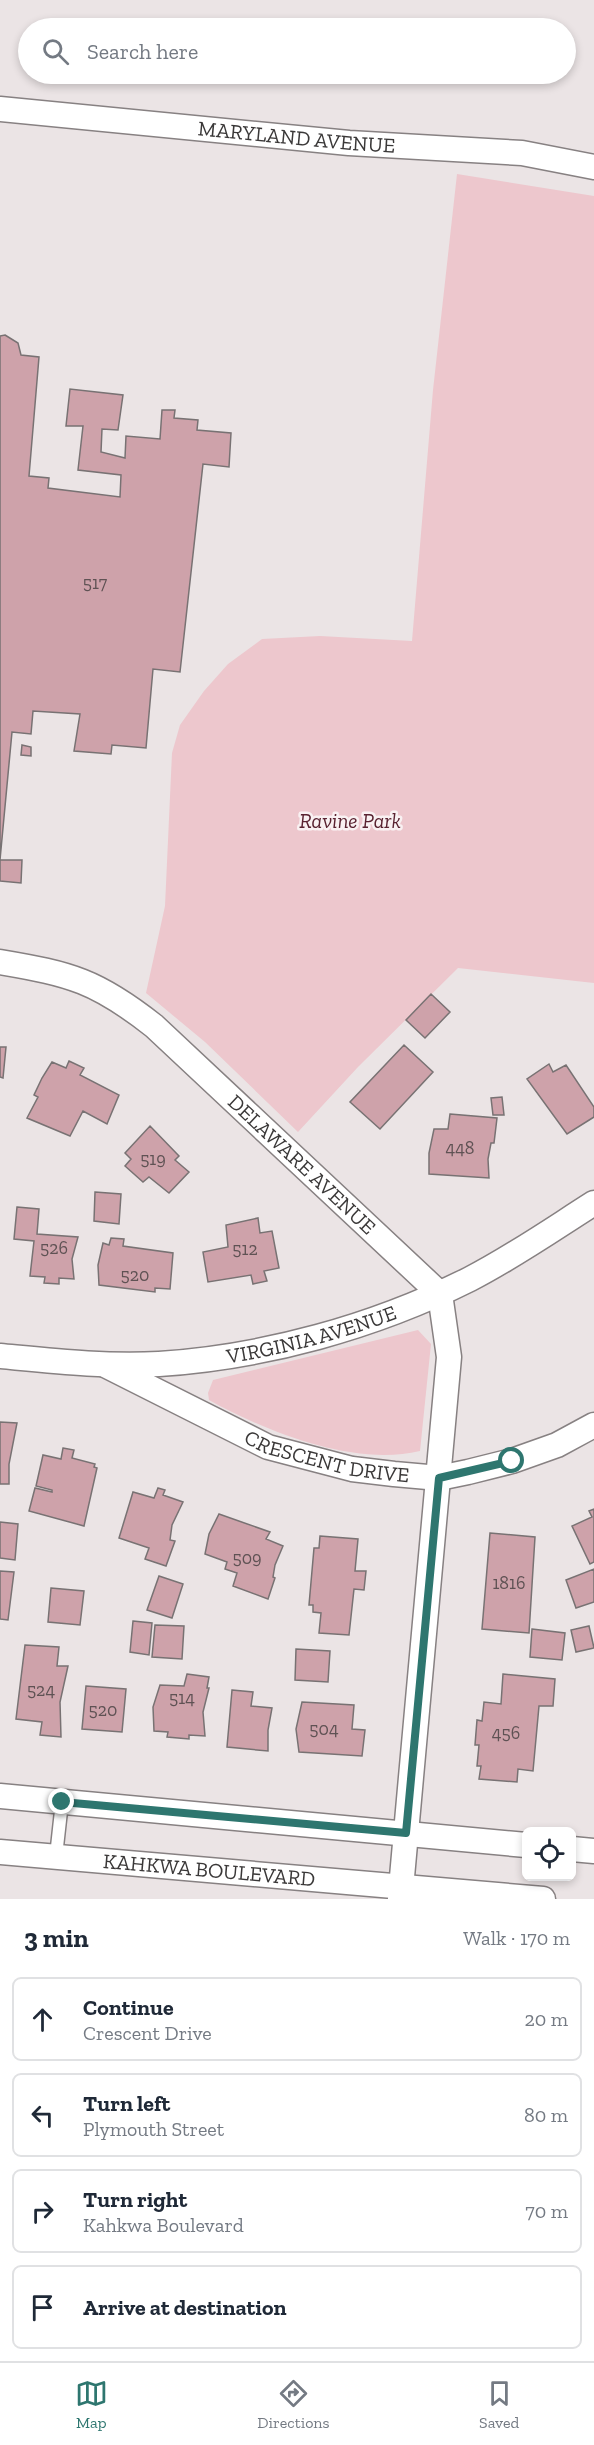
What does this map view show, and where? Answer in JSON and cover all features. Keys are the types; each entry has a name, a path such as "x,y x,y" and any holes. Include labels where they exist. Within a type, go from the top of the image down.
{"street":[{"name":"MARYLAND AVENUE","path":"0,109 349,143 522,153 594,167"},
{"name":"DELAWARE AVENUE","path":"0,963 53,971 90,982 122,1001 154,1026 440,1294"},
{"name":"VIRGINIA AVENUE","path":"0,1356 103,1364 202,1360 270,1348 349,1328 440,1294 507,1259 594,1203"},
{"path":"401,1893 449,1357 440,1294"},
{"name":"CRESCENT DRIVE","path":"103,1364 268,1447 352,1469 439,1478 512,1461 557,1444 594,1425"},
{"path":"0,1796 522,1845"},
{"path":"576,1849 594,1851"},
{"name":"KAHKWA BOULEVARD","path":"0,1852 401,1893 543,1899"}],"lane":[{"path":"56,1856 62,1802"}],"green space":[{"name":"Ravine Park","path":"457,174 594,196 594,983 458,968 358,1067 298,1132 205,1042 146,993 165,906 172,753 180,725 204,691 228,664 262,639 320,636 412,641 433,390"},
{"path":"418,1330 431,1344 420,1451 394,1455 367,1454 312,1444 257,1424 209,1400 208,1393 213,1380"}],"building":[{"path":"5,335 18,343 21,355 39,357 29,476 49,478 48,488 120,497 121,475 78,470 83,426 66,426 70,389 123,395 118,430 102,429 101,452 125,458 126,436 160,439 162,410 175,410 174,418 198,420 197,430 231,433 229,467 203,464 180,672 153,669 146,748 112,745 111,754 74,751 80,714 33,711 31,734 12,732 0,860 0,336"},
{"path":"22,745 31,747 31,756 21,755"},
{"path":"0,860 22,860 21,883 0,881"},
{"path":"431,994 450,1012 425,1038 406,1020"},
{"path":"404,1045 433,1072 380,1129 350,1102"},
{"path":"0,1047 6,1047 3,1078 0,1077"},
{"path":"69,1061 84,1068 80,1075 119,1095 107,1124 83,1111 70,1136 27,1118 38,1097 34,1095 52,1062 66,1068"},
{"path":"549,1064 553,1072 566,1065 594,1107 594,1117 567,1134 527,1079"},
{"path":"502,1097 504,1115 493,1115 491,1098"},
{"path":"450,1114 497,1118 494,1143 491,1143 488,1159 489,1178 429,1174 429,1153 434,1129 448,1129"},
{"path":"150,1126 179,1156 175,1160 189,1172 169,1193 149,1177 143,1182 125,1166 131,1159 125,1153"},
{"path":"95,1192 121,1194 119,1224 94,1221"},
{"path":"17,1207 39,1209 37,1234 78,1237 72,1259 74,1279 59,1278 59,1284 44,1283 45,1277 30,1276 34,1241 14,1239"},
{"path":"258,1218 260,1233 272,1231 279,1268 264,1271 267,1281 253,1284 251,1275 208,1282 203,1252 228,1247 226,1225"},
{"path":"111,1238 124,1239 123,1246 173,1253 170,1289 155,1288 155,1292 99,1285 98,1265 103,1243 109,1245"},
{"path":"0,1422 17,1423 9,1464 9,1484 0,1484"},
{"path":"63,1448 74,1450 72,1458 95,1464 94,1467 97,1468 84,1526 29,1511 35,1488 52,1492 52,1490 36,1486 43,1455 61,1459"},
{"path":"158,1488 165,1490 163,1495 183,1502 172,1525 170,1540 175,1541 166,1566 145,1559 149,1548 119,1538 133,1492 154,1498"},
{"path":"594,1509 594,1562 590,1564 572,1526 592,1517 589,1511"},
{"path":"219,1514 270,1532 266,1539 283,1546 275,1565 273,1577 275,1578 268,1599 233,1586 237,1573 225,1569 227,1562 205,1554 209,1534"},
{"path":"0,1522 18,1524 15,1560 0,1558"},
{"path":"490,1533 535,1537 529,1633 482,1629"},
{"path":"320,1536 358,1539 355,1571 366,1571 364,1590 354,1589 349,1635 319,1633 321,1613 313,1612 313,1605 309,1605 314,1548 319,1548"},
{"path":"594,1569 594,1602 576,1608 566,1580"},
{"path":"0,1571 14,1572 8,1620 0,1619"},
{"path":"159,1576 183,1584 172,1618 147,1610"},
{"path":"51,1588 84,1591 80,1625 48,1622"},
{"path":"133,1621 152,1623 149,1655 130,1652"},
{"path":"155,1625 184,1626 182,1659 152,1657"},
{"path":"589,1626 594,1648 576,1652 571,1630"},
{"path":"532,1629 565,1633 562,1660 530,1657"},
{"path":"25,1645 59,1647 57,1666 68,1666 60,1702 61,1737 40,1735 42,1722 16,1719"},
{"path":"296,1649 330,1651 328,1682 295,1680"},
{"path":"187,1674 209,1677 207,1688 209,1688 203,1712 205,1736 189,1735 189,1739 167,1737 168,1732 154,1731 153,1707 160,1685 184,1686"},
{"path":"503,1674 555,1679 553,1706 539,1706 533,1771 518,1769 517,1782 479,1779 481,1766 477,1766 479,1745 475,1745 477,1720 482,1721 484,1702 501,1704"},
{"path":"86,1686 126,1689 122,1732 82,1729"},
{"path":"232,1690 253,1692 251,1706 272,1708 268,1730 268,1751 227,1747"},
{"path":"302,1702 354,1705 352,1729 365,1730 362,1756 299,1752 296,1729"}],"route":[{"path":"62,1802 406,1833 439,1478 512,1461"}]}
